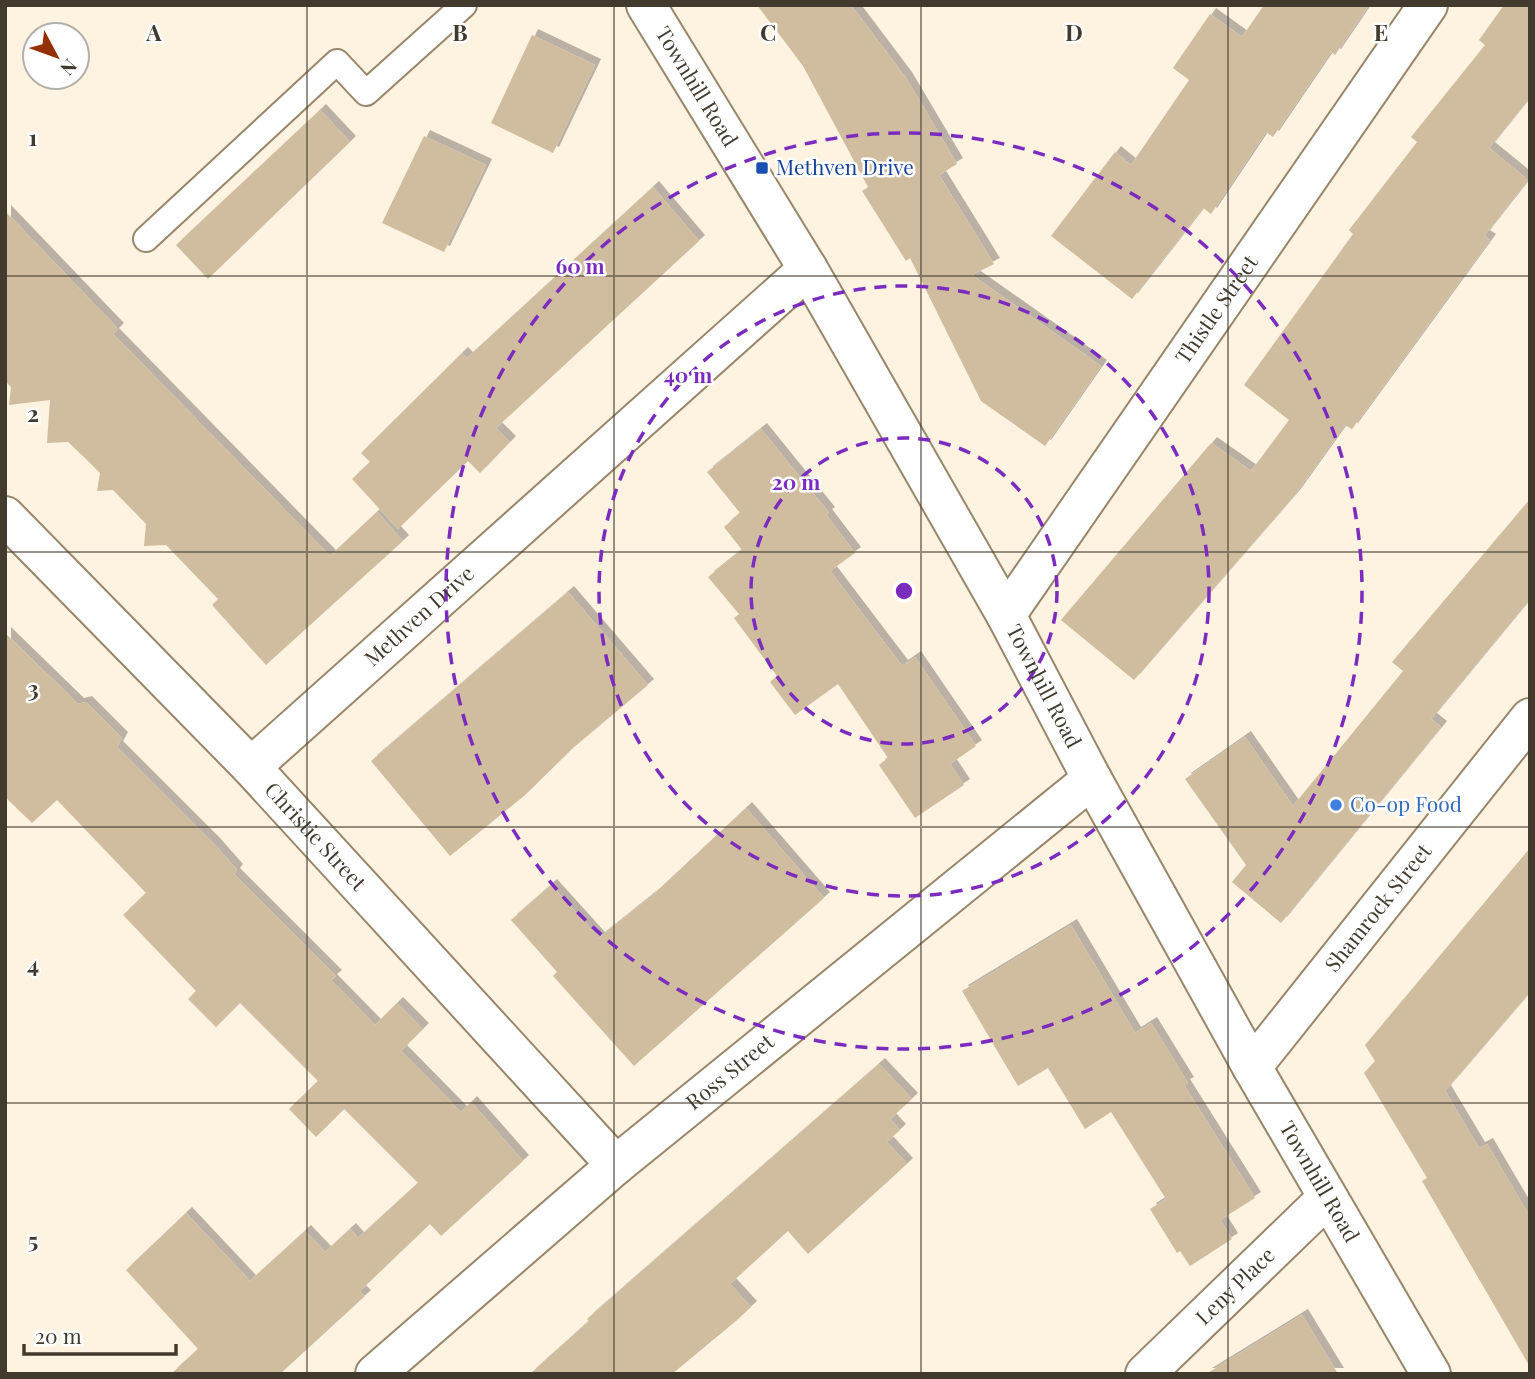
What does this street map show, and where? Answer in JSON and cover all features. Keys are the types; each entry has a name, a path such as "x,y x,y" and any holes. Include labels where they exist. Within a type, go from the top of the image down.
{"street":[{"name":"Townhill Road","path":"646,5 807,269 1006,615 1092,779 1252,1067 1431,1374"},
{"name":"Thistle Street","path":"1006,615 1428,5"},
{"name":"Methven Drive","path":"251,767 807,269"},
{"name":"Christie Street","path":"5,516 251,767 616,1165"},
{"name":"Shamrock Street","path":"1252,1067 1530,718"},
{"name":"Ross Street","path":"375,1374 616,1165 1092,779"},
{"name":"Leny Place","path":"1145,1374 1327,1199"}],"lane":[{"path":"146,239 337,62 366,93 464,5"}],"building":[{"path":"757,5 851,5 906,78 957,164 939,175 994,264 972,275 1101,366 1045,446 981,401 910,258 906,261 862,191 868,187 803,66"},
{"path":"1264,5 1369,5 1335,55 1331,52 1273,137 1266,132 1211,214 1203,208 1132,299 1051,236 1115,152 1131,165 1189,80 1173,68 1210,14 1242,37"},
{"path":"1504,5 1530,5 1530,97 1489,148 1528,180 1484,236 1490,240 1352,429 1345,425 1294,496 1134,680 1061,620 1211,443 1251,471 1289,420 1244,385 1353,234 1349,230 1417,142 1411,137 1485,45 1479,40"},
{"path":"532,35 595,65 553,153 491,123"},
{"path":"320,110 350,142 208,279 176,245"},
{"path":"424,136 486,165 444,252 382,223"},
{"path":"653,187 699,241 496,428 510,442 480,473 468,461 398,529 352,479 370,462 361,453 462,353 467,358"},
{"path":"5,211 118,329 113,334 330,556 377,512 403,541 266,665 212,605 218,599 166,545 144,546 146,524 113,490 97,491 100,473 68,442 47,443 50,400 9,405 11,387 5,381"},
{"path":"761,429 829,513 826,515 855,553 830,571 902,666 915,657 976,746 950,764 964,785 915,818 879,765 888,758 838,684 795,715 770,682 777,676 734,618 739,614 708,577 742,550 724,527 740,513 707,472"},
{"path":"1530,499 1530,599 1431,719 1441,727 1281,923 1232,882 1246,865 1185,779 1245,737 1293,806 1403,671 1392,662"},
{"path":"568,592 648,685 573,748 524,796 450,856 371,761"},
{"path":"5,633 78,704 86,702 122,738 117,747 214,844 237,870 234,874 336,976 331,980 375,1025 397,1003 423,1029 401,1051 461,1112 471,1102 523,1161 441,1236 430,1224 360,1291 365,1296 280,1374 171,1374 198,1349 126,1270 186,1213 250,1281 305,1231 325,1252 350,1229 358,1238 418,1183 344,1109 316,1137 289,1109 318,1081 240,1003 216,1027 188,999 196,991 123,915 146,893 57,800 32,823 5,797"},
{"path":"746,808 824,898 634,1066 553,976 557,972 511,920 551,885 599,938 654,894"},
{"path":"1530,848 1530,992 1445,1091 1479,1148 1487,1144 1530,1217 1530,1367 1422,1181 1427,1178 1364,1073 1375,1061 1365,1045"},
{"path":"1071,925 1135,1033 1151,1023 1188,1083 1184,1085 1255,1198 1220,1220 1232,1239 1190,1266 1180,1251 1177,1253 1150,1209 1166,1199 1111,1112 1085,1129 1048,1068 1018,1086 962,991"},
{"path":"879,1064 912,1099 890,1119 900,1130 887,1142 907,1164 808,1254 788,1231 730,1284 751,1307 736,1321 672,1374 530,1374 589,1321 587,1319"},
{"path":"1302,1315 1338,1374 1206,1374"}],"place":[{"name":"Methven Drive","path":"762,168"},
{"name":"Co-op Food","path":"1336,805"}]}
